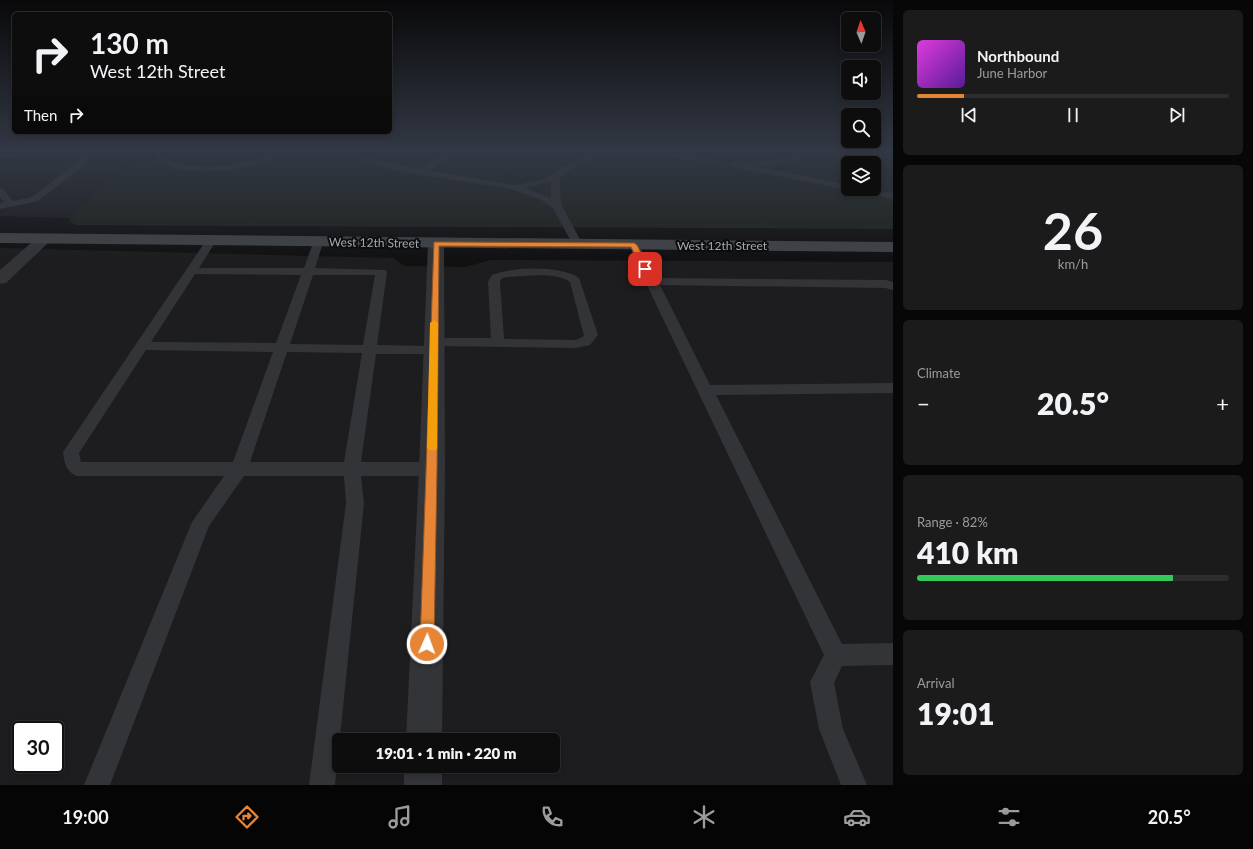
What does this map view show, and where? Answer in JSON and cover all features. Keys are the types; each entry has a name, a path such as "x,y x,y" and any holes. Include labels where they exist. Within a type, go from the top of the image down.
{"main road":[{"name":"West 12th Street","path":"0,238 436,244 893,247"}],"street":[{"path":"0,279 44,239"},
{"path":"424,733 432,468 436,244"},
{"path":"422,785 423,773"}],"lane":[{"path":"0,206 35,199 53,186"},
{"path":"505,186 544,198 557,206"},
{"path":"513,187 521,186"},
{"path":"555,186 557,206 578,245"},
{"path":"0,191 11,204"},
{"path":"881,194 893,196"},
{"path":"211,241 72,452 72,464 77,469 432,468"},
{"path":"97,785 201,522 238,469 282,348 318,242"},
{"path":"634,245 836,655"},
{"path":"191,271 381,272 352,468 355,503 322,785"},
{"path":"142,346 369,349 498,342 583,343 589,340 591,335 575,280 572,277 562,274 504,274 496,276 494,282 498,342"},
{"path":"651,281 886,284 893,286"},
{"path":"705,390 893,388"},
{"path":"836,655 893,654"},
{"path":"836,655 822,682 831,729 854,785"}],"shaded area":[{"path":"0,186 106,186 72,218 0,216"},
{"path":"105,186 841,186 841,196 881,196 881,186 893,186 893,229 75,225 69,220"},
{"path":"0,248 393,258 405,266 465,267 491,260 893,262 893,785 0,785"}],"slow traffic":[{"path":"432,448 434,323"}],"route":[{"path":"427,644 436,244 634,245 645,269"}]}
